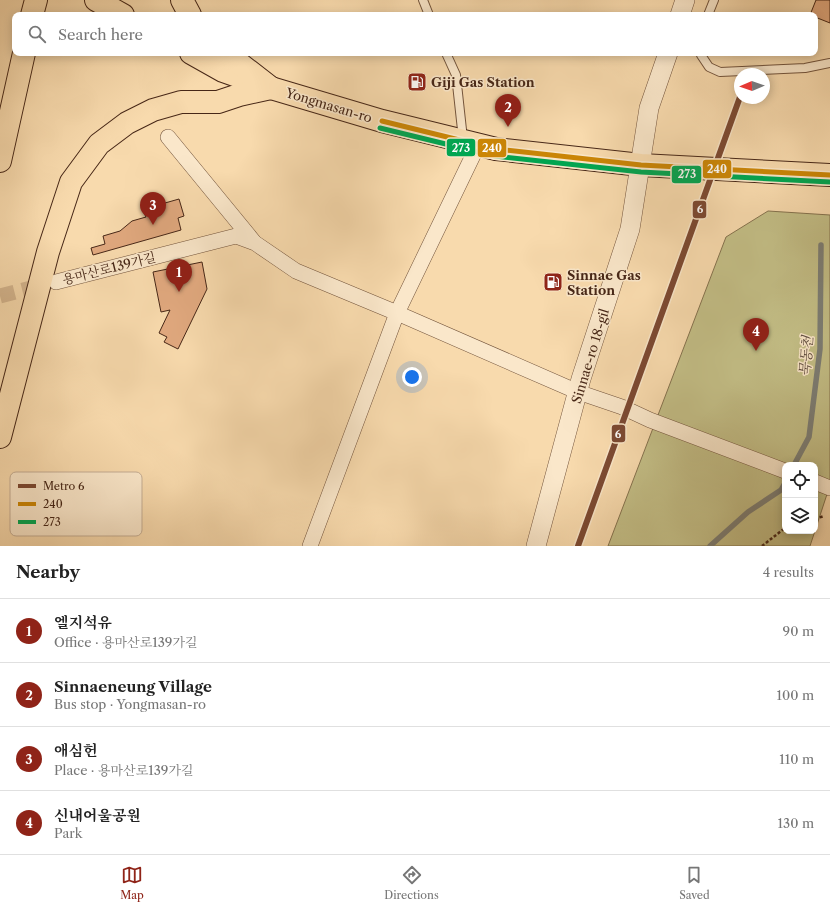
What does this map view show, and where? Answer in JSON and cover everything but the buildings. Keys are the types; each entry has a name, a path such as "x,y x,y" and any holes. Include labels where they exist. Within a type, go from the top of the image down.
{"main road":[{"path":"96,0 118,12"},
{"path":"182,0 188,12"},
{"path":"0,161 23,56"},
{"name":"Yongmasan-ro","path":"196,56 223,71 271,88 382,121 496,148 641,165 830,175"},
{"path":"230,56 271,88"},
{"path":"0,437 48,252 71,182 99,144 127,123 153,110 181,102 218,102 239,95 271,88"}],"street":[{"path":"681,12 686,0"},
{"name":"Sinnae-ro 18-gil","path":"536,546 578,392 630,229 649,108 667,56"},
{"name":"용마산로139가길","path":"168,137 255,243"},
{"path":"310,546 397,313 471,143"},
{"name":"용마산로139가길","path":"56,282 236,236 255,243 296,271 397,313 578,392 622,407 650,420 782,470"},
{"path":"818,483 830,488"}],"lane":[{"path":"422,0 428,12"},
{"path":"709,12 714,0"},
{"path":"447,56 456,75 471,143"},
{"path":"702,56 709,67 720,72 805,68 830,63"}],"path":[{"path":"818,518 824,516"},
{"path":"762,546 782,530"}],"shaded area":[{"path":"768,211 830,215 830,485 818,522 818,462 782,462 782,534 814,534 810,546 608,546 726,237"}],"waterway":[{"name":"묵동천","path":"796,462 809,437 820,349 821,245"},
{"name":"묵동천","path":"710,546 748,512 782,488"}],"tunnel":[{"path":"0,296 47,284"}],"metro line":[{"name":"6","path":"578,546 737,104"}],"transit line":[{"name":"240","path":"382,121 496,149 641,165 830,175"},
{"name":"273","path":"380,128 495,156 641,172 830,182"}],"place":[{"name":"Giji Gas Station","path":"417,82"},
{"name":"Sinnaeneung Village","path":"508,127"},
{"name":"애심헌","path":"153,225"},
{"name":"Sinnae Gas Station","path":"553,282"},
{"name":"엘지석유","path":"179,292"},
{"name":"신내어울공원","path":"756,351"}]}
